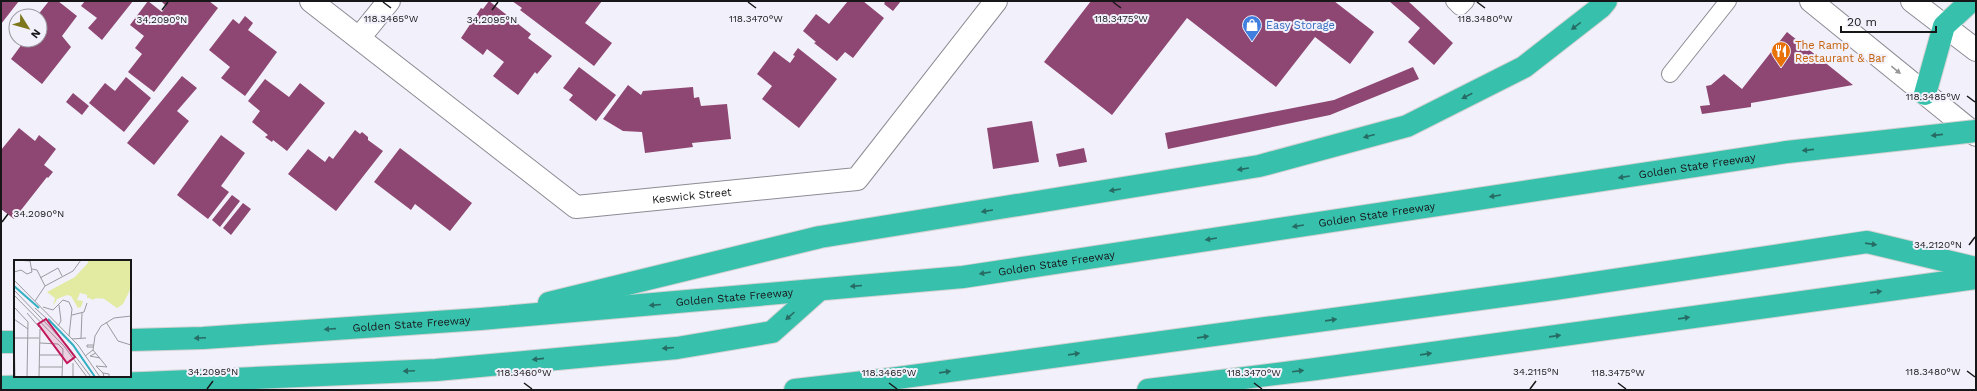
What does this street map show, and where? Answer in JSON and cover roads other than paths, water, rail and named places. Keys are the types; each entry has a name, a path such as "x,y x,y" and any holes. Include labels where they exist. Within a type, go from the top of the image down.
{"highway":[{"path":"481,319 820,237 1260,166 1407,126 1524,67 1601,7 1606,1"},
{"path":"1925,94 1944,26 1971,1"},
{"name":"Golden State Freeway","path":"131,340 203,338 481,319 963,277 1787,152 1976,131"},
{"path":"795,390 890,379 1523,294 1867,242 1976,268"},
{"path":"1148,390 1324,368 1976,278"},
{"path":"1,387 144,383 436,370 677,348 772,332 819,290"},
{"path":"1,342 14,342"}],"street":[{"name":"Keswick Street","path":"312,1 576,207 857,179 996,1"},
{"path":"359,38 389,1"},
{"path":"1811,1 1976,135"},
{"path":"1912,1 1976,50"}],"lane":[{"path":"1454,1 1460,7 1466,1"},
{"path":"1670,74 1728,1"}],"place":[{"name":"Easy Storage","path":"1252,42"},
{"name":"The Ramp Restaurant & Bar","path":"1781,68"}]}
